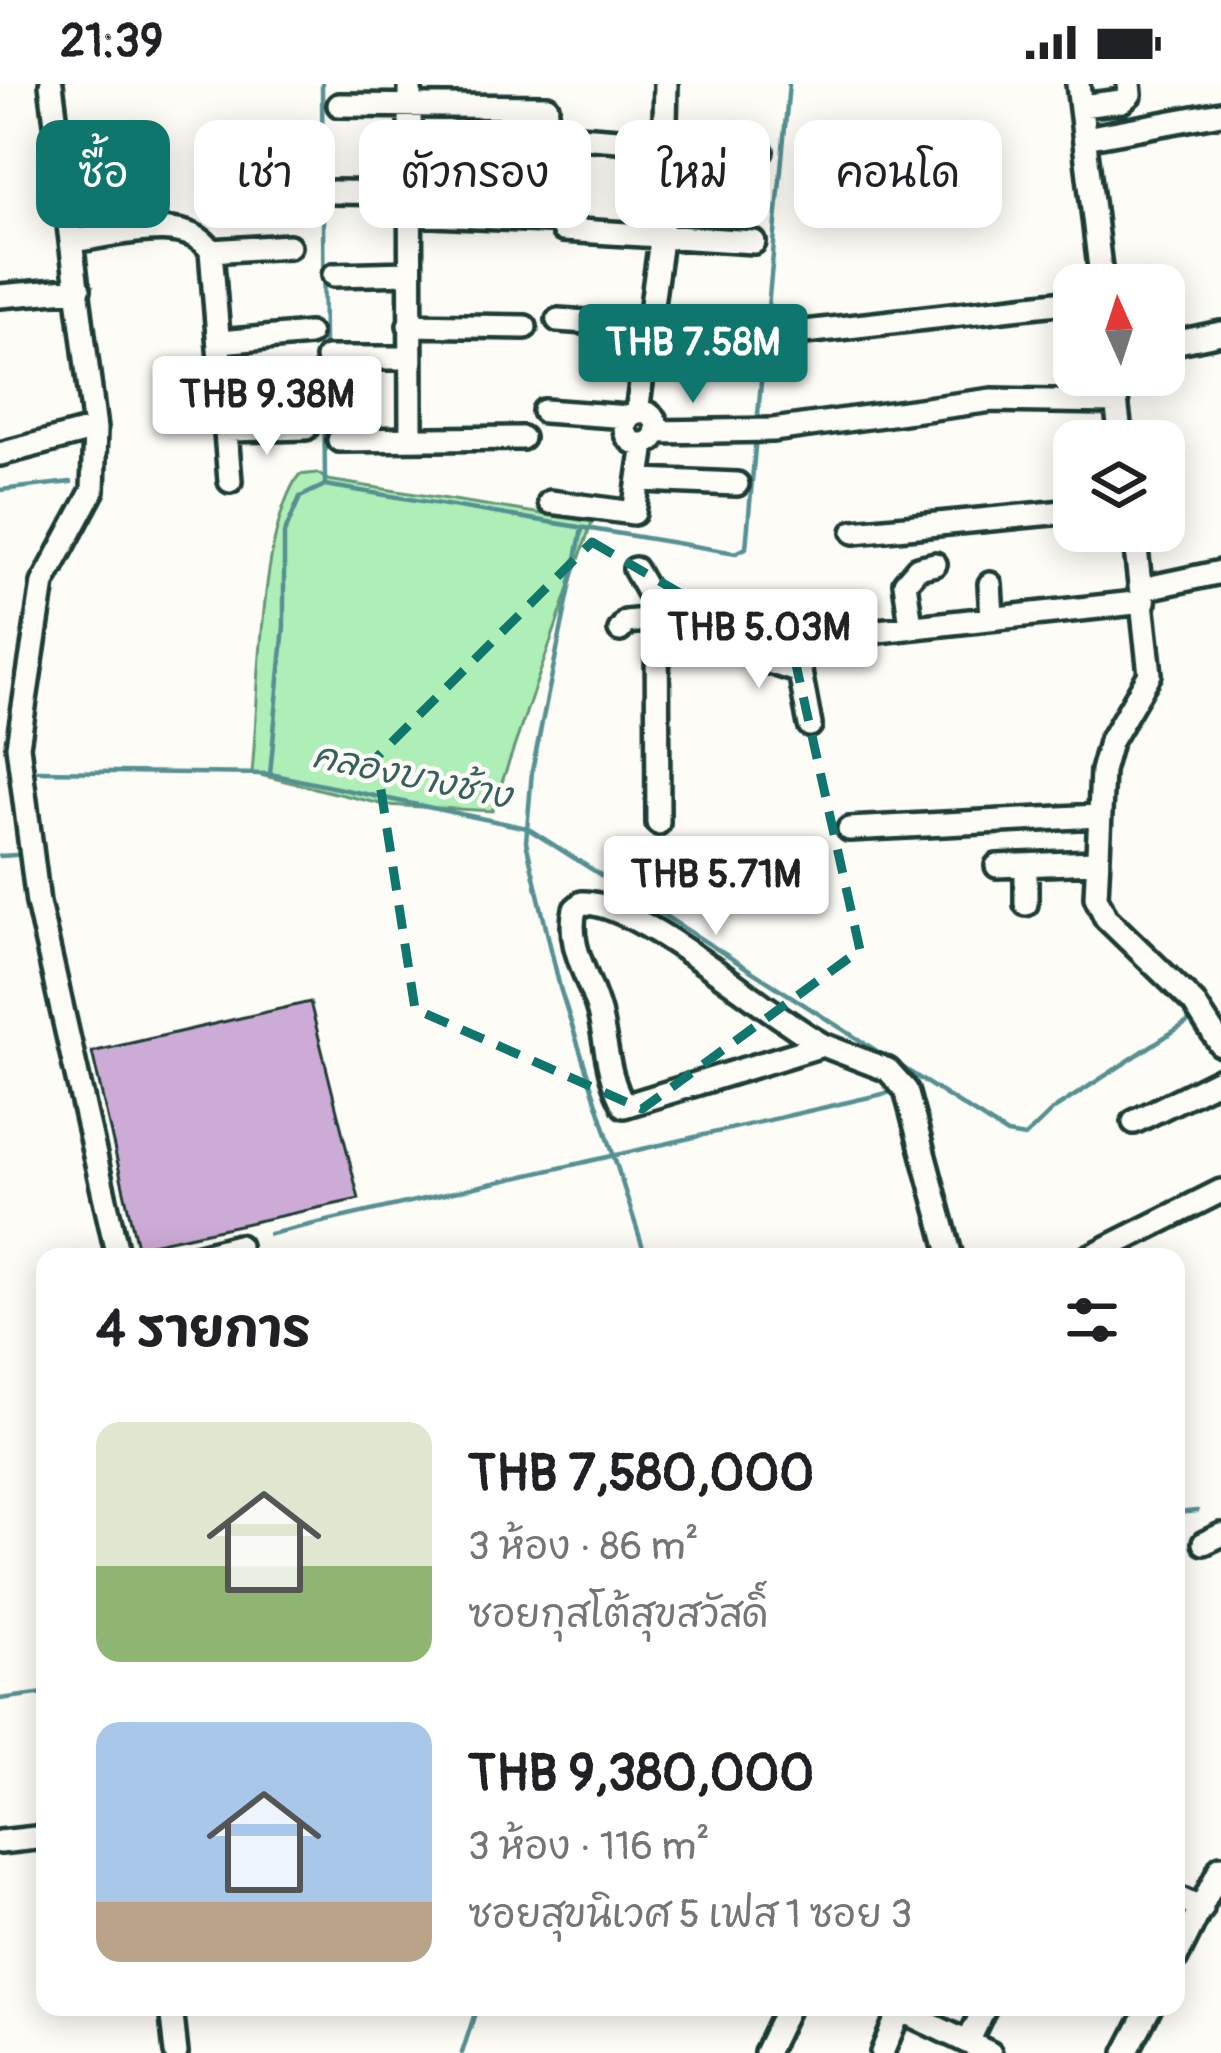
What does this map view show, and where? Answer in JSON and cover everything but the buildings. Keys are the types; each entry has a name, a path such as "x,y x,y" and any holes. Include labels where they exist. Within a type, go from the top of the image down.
{"street":[{"path":"51,84 95,429 93,490 43,584 18,746 38,903 116,1248"},
{"path":"665,120 666,84"},
{"path":"1099,264 1079,95 1122,100 1130,94 1130,84"},
{"path":"339,105 409,95 547,107"},
{"path":"1084,137 1221,112"},
{"path":"410,228 411,439"},
{"path":"591,228 754,242"},
{"path":"662,228 651,327 627,436 773,430 992,400 1116,401"},
{"path":"71,241 187,231 199,234 211,251 230,481"},
{"path":"211,251 289,245"},
{"path":"334,275 410,273"},
{"path":"0,296 79,290"},
{"path":"796,333 1053,303"},
{"path":"558,320 746,333"},
{"path":"410,325 525,327"},
{"path":"1185,341 1221,333"},
{"path":"220,342 309,334"},
{"path":"328,358 409,358"},
{"path":"1115,396 1118,420"},
{"path":"544,411 633,414"},
{"path":"226,430 306,428"},
{"path":"0,454 95,429"},
{"path":"339,440 522,438"},
{"path":"550,502 634,513 650,438"},
{"path":"642,479 737,484"},
{"path":"854,532 1053,513"},
{"path":"1137,552 1150,674 1110,742 1097,816 1096,897 1106,918 1194,1003 1217,1035"},
{"path":"910,626 905,583 918,568 935,564"},
{"path":"635,569 656,599 658,823"},
{"path":"620,630 632,620 657,622 763,642 1143,595 1221,572"},
{"path":"990,584 992,617"},
{"path":"763,642 766,661 800,672 810,724"},
{"path":"849,829 1097,816"},
{"path":"997,866 1094,862"},
{"path":"1026,866 1026,904"},
{"path":"823,1045 624,1106 611,1081 598,1011 578,959 575,909 582,903 602,904 654,932 823,1045 841,1048 902,1084 948,1248"},
{"path":"1134,1122 1221,1079"},
{"path":"1107,1248 1221,1191"},
{"path":"230,1248 238,1246"},
{"path":"0,1842 36,1838"},
{"path":"1185,1941 1221,1868"},
{"path":"1185,1902 1202,1909"},
{"path":"172,2016 176,2053"},
{"path":"766,2053 784,2016"},
{"path":"882,2053 894,2016"},
{"path":"914,2016 990,2053"},
{"path":"968,2042 981,2016"},
{"path":"1126,2053 1145,2016"}],"highlighted area":[{"path":"592,542 795,660 860,950 642,1109 415,1009 376,758"}],"green space":[{"path":"317,473 328,480 592,522 492,811 385,805 252,773 263,618 276,534 299,475"}],"waterway":[{"path":"322,84 324,349"},
{"path":"757,425 789,84"},
{"path":"270,774 284,626 284,534 300,497 325,485 324,367"},
{"path":"325,485 736,553 746,548 756,436"},
{"path":"0,490 71,482"},
{"path":"582,529 532,771 526,842 560,988 643,1248"},
{"name":"คลองบางช้าง","path":"38,771 270,774 527,828 1007,1134 1025,1137 1054,1109 1194,1018"},
{"path":"0,856 16,855"},
{"path":"270,1234 896,1091"},
{"name":"คลองบางช้าง","path":"1185,1512 1197,1511"},
{"name":"คลองบางช้าง","path":"0,1699 36,1694"},
{"path":"462,2053 474,2016"}]}
